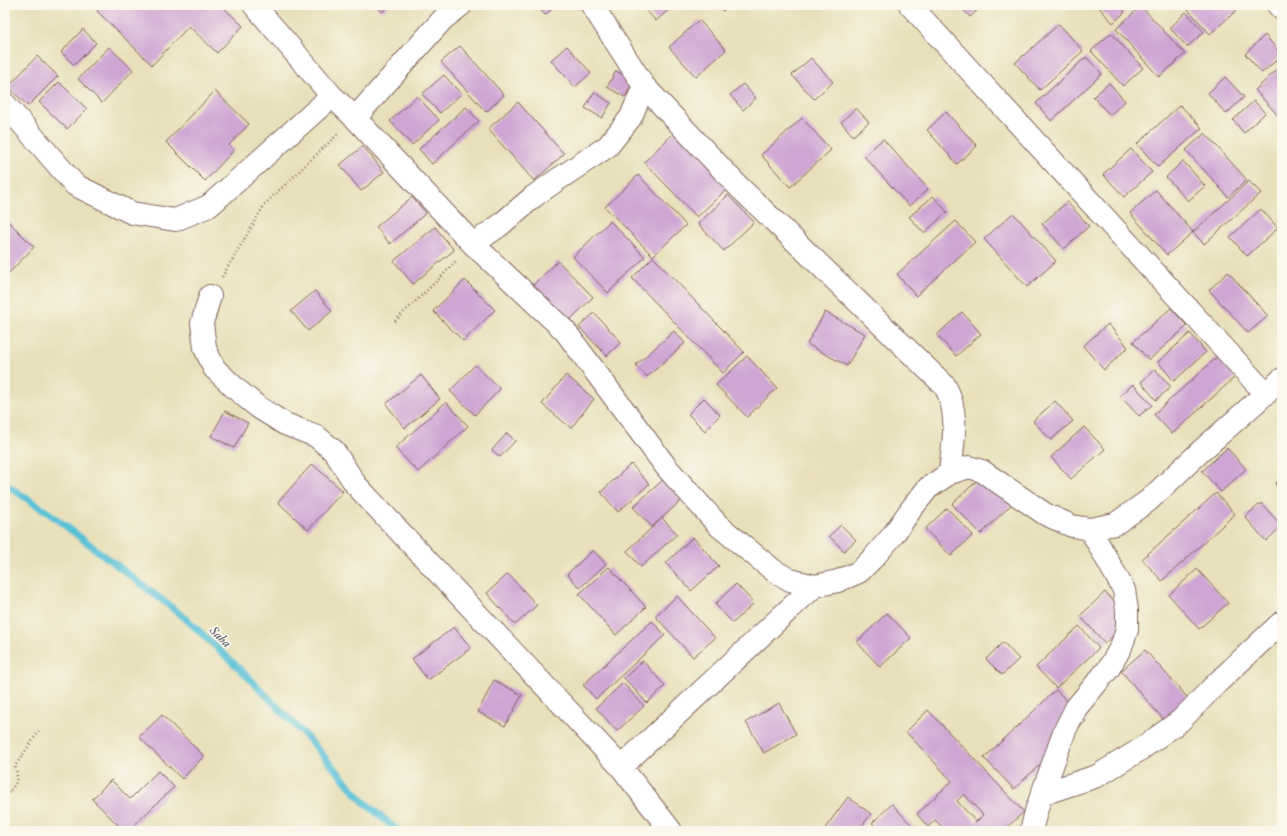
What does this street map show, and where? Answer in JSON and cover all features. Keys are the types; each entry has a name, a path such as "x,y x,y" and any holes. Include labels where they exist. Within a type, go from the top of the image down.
{"street":[{"path":"254,5 332,96 355,118 473,244 566,331 667,468 719,526 773,570 790,580 815,586 838,581 859,572 888,541 928,488 950,473 969,467 982,471 1045,514 1072,526 1090,529 1115,524 1148,501 1202,450 1282,379"},
{"path":"355,118 443,19 461,5"},
{"path":"592,5 644,86 736,184 945,386 951,397 955,416 950,473"},
{"path":"910,5 1266,394"},
{"path":"1278,5 1282,9"},
{"path":"473,244 499,226 533,197 608,146 631,117 644,86"},
{"path":"5,104 75,184 132,212 175,220 209,206 332,96"},
{"path":"210,296 202,323 205,348 214,368 258,407 285,424 316,436 334,451 356,485 621,766 670,831"},
{"path":"1031,831 1042,794 1065,730 1076,708 1109,668 1121,647 1127,630 1127,610 1124,590 1090,529"},
{"path":"621,766 815,586"},
{"path":"1042,794 1097,776 1138,751 1168,730 1180,721 1216,683 1282,622"}],"path":[{"path":"210,296 265,204 355,118"},
{"path":"395,320 440,278 473,244"},
{"path":"5,796 14,786 18,774 15,766 39,731"}],"building":[{"path":"103,5 221,5 243,26 217,53 189,26 152,65 97,11"},
{"path":"376,5 390,5 382,12"},
{"path":"536,5 556,5 545,15"},
{"path":"641,5 674,5 656,21"},
{"path":"718,5 729,5 723,11"},
{"path":"959,5 983,5 970,17"},
{"path":"1097,5 1119,5 1125,12 1113,23"},
{"path":"1184,5 1235,5 1238,9 1210,34"},
{"path":"1141,6 1185,54 1159,77 1116,29"},
{"path":"1186,12 1204,32 1187,47 1170,28"},
{"path":"699,20 726,50 696,77 669,47"},
{"path":"1059,24 1083,51 1040,90 1015,63"},
{"path":"83,29 96,43 74,65 61,52"},
{"path":"1111,33 1143,68 1123,86 1091,51"},
{"path":"1265,35 1282,55 1262,73 1245,54"},
{"path":"460,46 504,95 486,112 441,62"},
{"path":"567,46 591,73 575,87 551,60"},
{"path":"109,47 133,70 102,103 78,79"},
{"path":"37,56 58,76 28,106 8,87"},
{"path":"1086,57 1102,74 1051,121 1036,103"},
{"path":"811,58 833,82 814,99 792,75"},
{"path":"1282,65 1282,120 1255,90"},
{"path":"616,71 634,81 625,97 607,87"},
{"path":"444,75 461,94 440,113 422,94"},
{"path":"1225,77 1244,97 1226,114 1208,93"},
{"path":"59,82 87,109 67,129 39,102"},
{"path":"1109,83 1125,101 1110,115 1093,97"},
{"path":"743,84 756,98 743,110 730,95"},
{"path":"215,91 249,124 229,145 234,150 205,181 166,142"},
{"path":"594,92 611,103 602,118 585,108"},
{"path":"417,96 439,120 412,145 390,121"},
{"path":"1254,101 1265,113 1244,133 1233,120"},
{"path":"518,102 564,154 534,181 488,129"},
{"path":"1180,105 1202,128 1158,167 1137,144"},
{"path":"466,107 479,121 432,164 419,149"},
{"path":"856,108 869,122 853,136 841,122"},
{"path":"946,112 977,146 957,164 927,130"},
{"path":"802,118 831,150 790,187 761,155"},
{"path":"677,130 730,186 697,217 644,162"},
{"path":"1205,133 1247,180 1228,197 1186,150"},
{"path":"883,139 928,189 909,206 864,156"},
{"path":"363,146 384,172 361,191 340,165"},
{"path":"1131,149 1152,172 1124,197 1103,174"},
{"path":"1183,161 1205,186 1188,201 1166,177"},
{"path":"638,175 686,225 653,256 605,207"},
{"path":"1249,181 1261,193 1204,244 1193,232"},
{"path":"1156,190 1193,232 1167,255 1130,213"},
{"path":"728,195 754,222 724,251 698,224"},
{"path":"933,196 947,212 924,233 909,217"},
{"path":"412,197 426,213 390,244 376,227"},
{"path":"1067,202 1089,226 1064,249 1042,224"},
{"path":"1261,209 1278,228 1247,256 1230,237"},
{"path":"1013,213 1056,261 1027,287 984,239"},
{"path":"7,220 34,247 5,277 5,222"},
{"path":"610,221 645,257 608,293 573,257"},
{"path":"956,221 975,242 916,296 897,274"},
{"path":"435,227 454,250 413,284 394,261"},
{"path":"653,257 744,352 723,373 632,278"},
{"path":"558,261 593,297 568,322 533,285"},
{"path":"1228,272 1268,316 1248,333 1209,290"},
{"path":"465,280 495,310 463,341 433,311"},
{"path":"315,291 332,311 308,331 291,311"},
{"path":"1171,308 1187,326 1149,360 1133,342"},
{"path":"825,312 865,334 847,366 807,344"},
{"path":"962,312 981,334 956,356 937,335"},
{"path":"594,313 621,342 607,356 579,327"},
{"path":"1108,324 1128,347 1104,370 1083,346"},
{"path":"674,331 685,343 647,377 636,365"},
{"path":"1190,333 1206,352 1174,381 1158,362"},
{"path":"747,356 777,388 747,417 716,385"},
{"path":"1217,357 1235,377 1172,434 1154,414"},
{"path":"475,365 500,389 475,415 450,391"},
{"path":"1155,369 1171,387 1156,400 1141,382"},
{"path":"421,375 440,399 405,428 386,404"},
{"path":"566,375 594,399 571,428 542,404"},
{"path":"1133,384 1152,405 1139,416 1120,396"},
{"path":"704,398 720,415 705,431 688,414"},
{"path":"1055,401 1073,421 1051,440 1033,421"},
{"path":"446,402 468,426 418,472 395,448"},
{"path":"225,411 248,423 234,448 211,436"},
{"path":"1084,427 1105,449 1071,479 1051,457"},
{"path":"507,433 515,441 500,457 492,450"},
{"path":"1227,448 1246,469 1221,492 1202,471"},
{"path":"312,464 343,491 308,530 278,502"},
{"path":"631,464 649,484 618,512 601,492"},
{"path":"983,475 1011,505 981,534 952,504"},
{"path":"1282,477 1282,492 1275,484"},
{"path":"665,478 684,498 652,527 633,507"},
{"path":"1216,493 1235,514 1162,581 1142,559"},
{"path":"1261,503 1282,526 1266,541 1245,517"},
{"path":"947,508 973,535 951,556 925,529"},
{"path":"662,518 677,534 641,567 627,551"},
{"path":"841,525 856,540 844,551 829,536"},
{"path":"693,537 719,566 691,591 666,563"},
{"path":"593,550 606,564 580,588 567,574"},
{"path":"609,567 646,607 616,635 579,594"},
{"path":"1197,569 1228,603 1199,629 1169,595"},
{"path":"508,574 537,605 515,625 487,593"},
{"path":"736,584 754,603 733,623 715,604"},
{"path":"1105,592 1131,620 1105,643 1080,616"},
{"path":"677,596 715,638 693,657 655,616"},
{"path":"887,613 911,638 880,667 857,642"},
{"path":"652,621 665,635 596,699 583,685"},
{"path":"1079,626 1099,648 1056,688 1036,667"},
{"path":"454,627 471,648 428,680 412,659"},
{"path":"1003,642 1019,659 1002,675 986,659"},
{"path":"1145,650 1195,706 1171,728 1121,671"},
{"path":"643,661 665,686 647,703 624,678"},
{"path":"494,680 522,695 505,726 478,712"},
{"path":"623,683 644,706 617,731 596,708"},
{"path":"1056,690 1086,721 1014,789 984,758"},
{"path":"779,703 796,734 764,753 746,722"},
{"path":"928,710 1024,812 1003,831 946,831 935,820 928,827 917,814 952,781 906,732","holes":["964,794 983,815 976,822 957,801"]},
{"path":"162,715 204,756 182,779 139,737"},
{"path":"158,771 174,787 128,831 124,831 92,799 111,780 130,799"},
{"path":"848,797 871,814 858,831 823,831"},
{"path":"892,804 917,831 880,831 872,823"}],"waterway":[{"name":"Saba","path":"5,484 50,514 184,617 246,675 306,736 363,801 398,831"}]}
